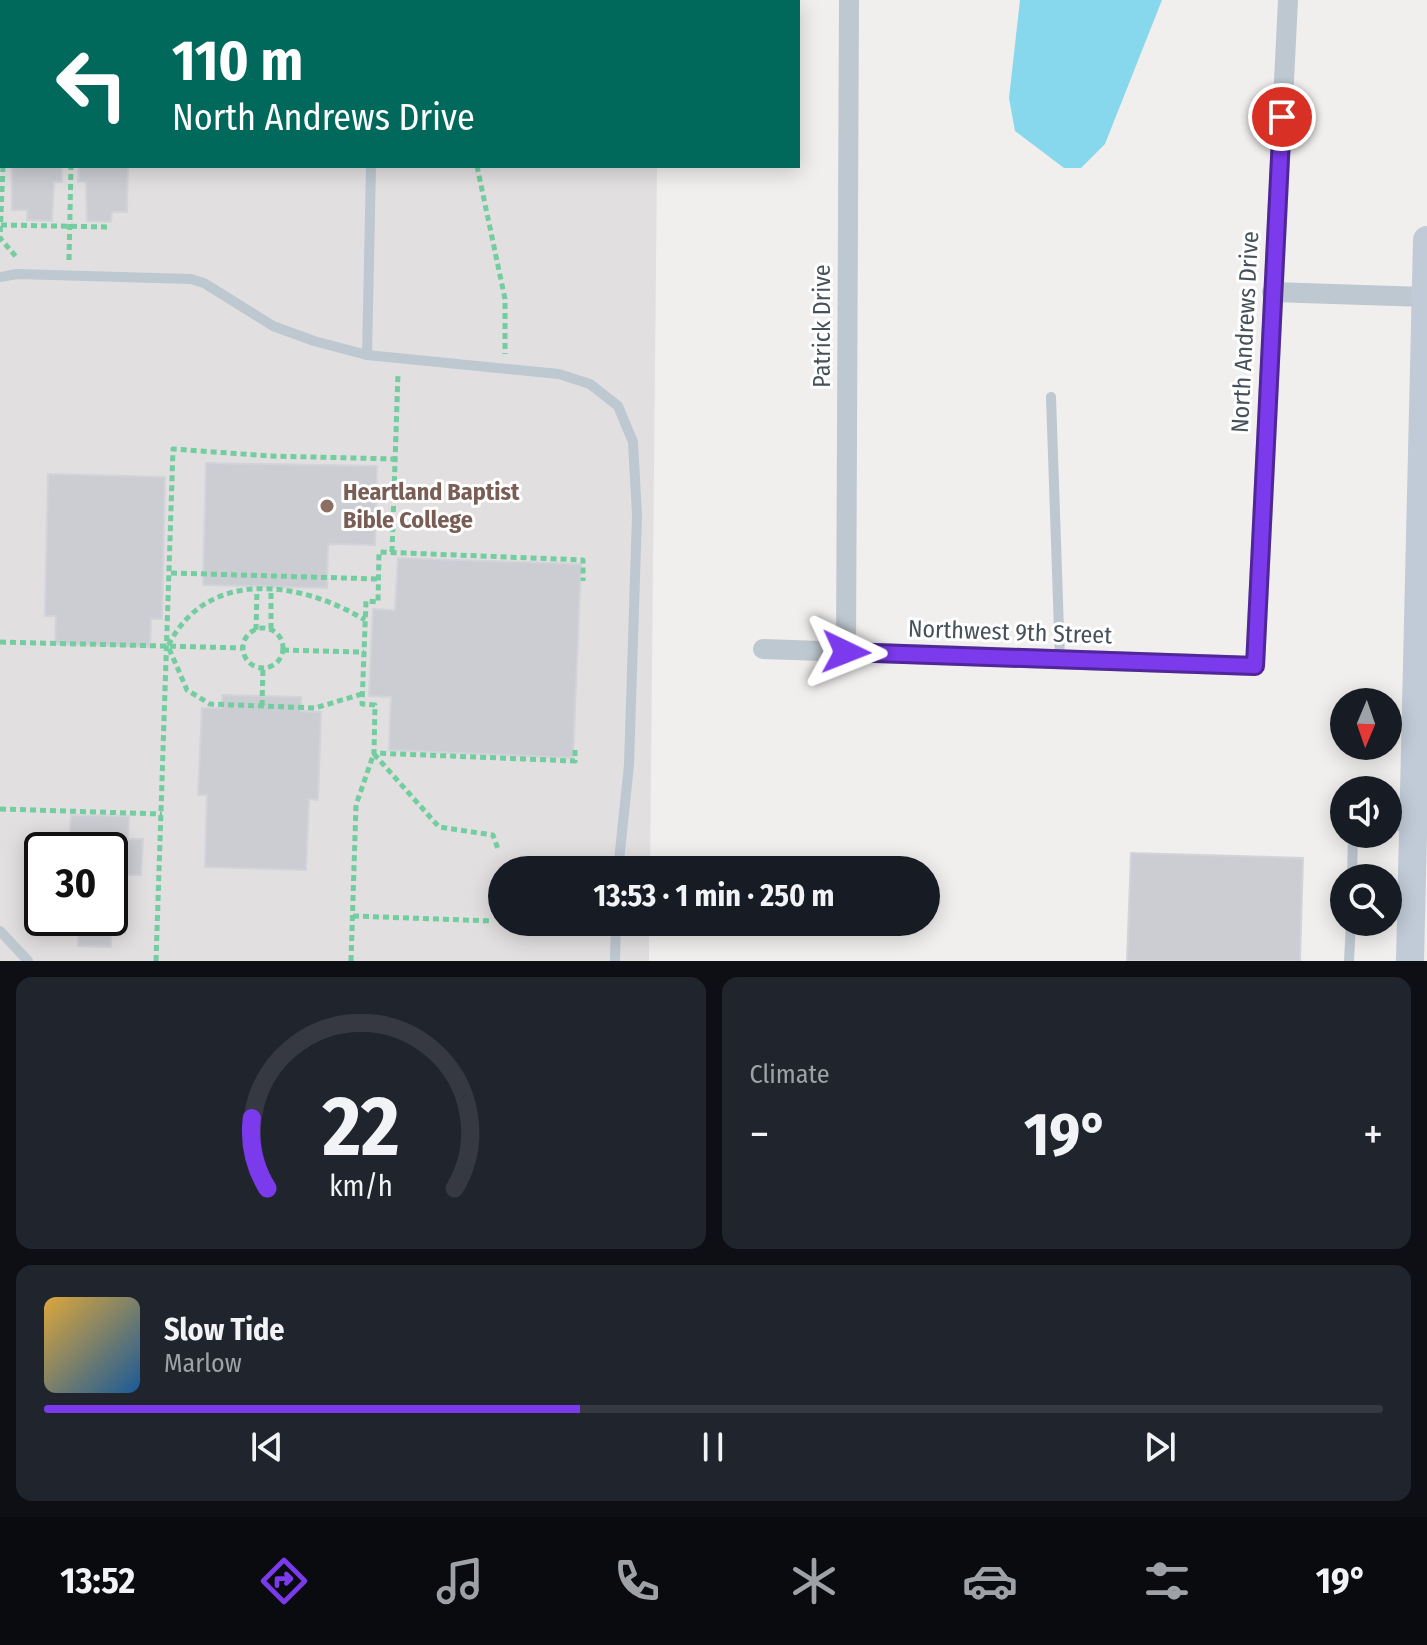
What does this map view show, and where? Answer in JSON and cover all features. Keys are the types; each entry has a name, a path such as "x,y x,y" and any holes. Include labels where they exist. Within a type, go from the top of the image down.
{"street":[{"name":"Patrick Drive","path":"846,652 849,0"},
{"name":"North Andrews Drive","path":"1255,666 1288,0"},
{"path":"1402,824 1421,788 1427,240"},
{"path":"1272,292 1425,297"},
{"name":"Northwest 9th Street","path":"763,649 1255,666"},
{"path":"1402,841 1410,961"}],"lane":[{"path":"367,355 371,168"},
{"path":"0,276 191,279 204,283 273,326 314,341 367,355 559,374 590,384 618,406 633,442 637,515 634,668 619,856"},
{"path":"1051,397 1060,659"},
{"path":"0,931 28,961"},
{"path":"615,961 616,936"},
{"path":"1349,961 1350,936"}],"path":[{"path":"3,168 0,238 18,260"},
{"path":"69,260 71,168"},
{"path":"477,168 505,299 506,367"},
{"path":"1,225 108,227"},
{"path":"392,552 398,358"},
{"path":"156,961 173,449 270,456 395,459"},
{"path":"351,961 356,805 374,753 375,705 362,704 366,601 378,602 379,552 583,560 583,581"},
{"path":"171,573 379,579"},
{"path":"256,630 257,590"},
{"path":"362,694 315,708 210,704 194,696 181,680 168,646 181,621 202,605 232,592 271,590 322,597 365,620"},
{"path":"271,590 271,630"},
{"path":"256,630 271,630 280,637 283,650 278,661 263,668 249,662 243,648 246,639 256,630"},
{"path":"0,642 243,648"},
{"path":"283,650 364,652"},
{"path":"262,706 263,668"},
{"path":"374,753 575,761 575,750"},
{"path":"374,753 439,827 493,835 498,849"},
{"path":"0,809 162,814"},
{"path":"353,916 488,921"}],"shaded area":[{"name":"Heartland Baptist Bible College","path":"0,168 657,168 650,856 488,856 488,936 649,936 649,961 0,961"}],"water":[{"path":"1020,0 1162,0 1105,144 1081,168 1064,168 1015,131 1009,98"}],"building":[{"path":"12,168 62,168 62,182 54,182 52,221 27,220 27,210 12,210"},
{"path":"79,168 128,168 127,212 112,212 111,222 87,221 86,182 78,182"},
{"path":"206,463 377,466 375,545 328,544 327,588 203,585"},
{"path":"48,474 165,477 162,619 151,619 150,647 55,644 56,616 45,616"},
{"path":"398,558 581,564 573,758 389,750 391,697 369,696 373,609 395,610"},
{"path":"222,695 301,697 301,711 321,712 318,800 309,799 306,870 205,867 207,795 198,795 202,708 222,708"},
{"path":"71,815 129,816 128,839 128,832 70,832"},
{"path":"128,839 143,839 141,875 128,875"},
{"path":"1131,853 1303,858 1300,961 1127,961"},
{"path":"78,936 111,936 111,947 78,946"}],"place":[{"name":"Heartland Baptist Bible College","path":"327,506"}],"route":[{"path":"846,652 1255,666 1282,117"}]}
